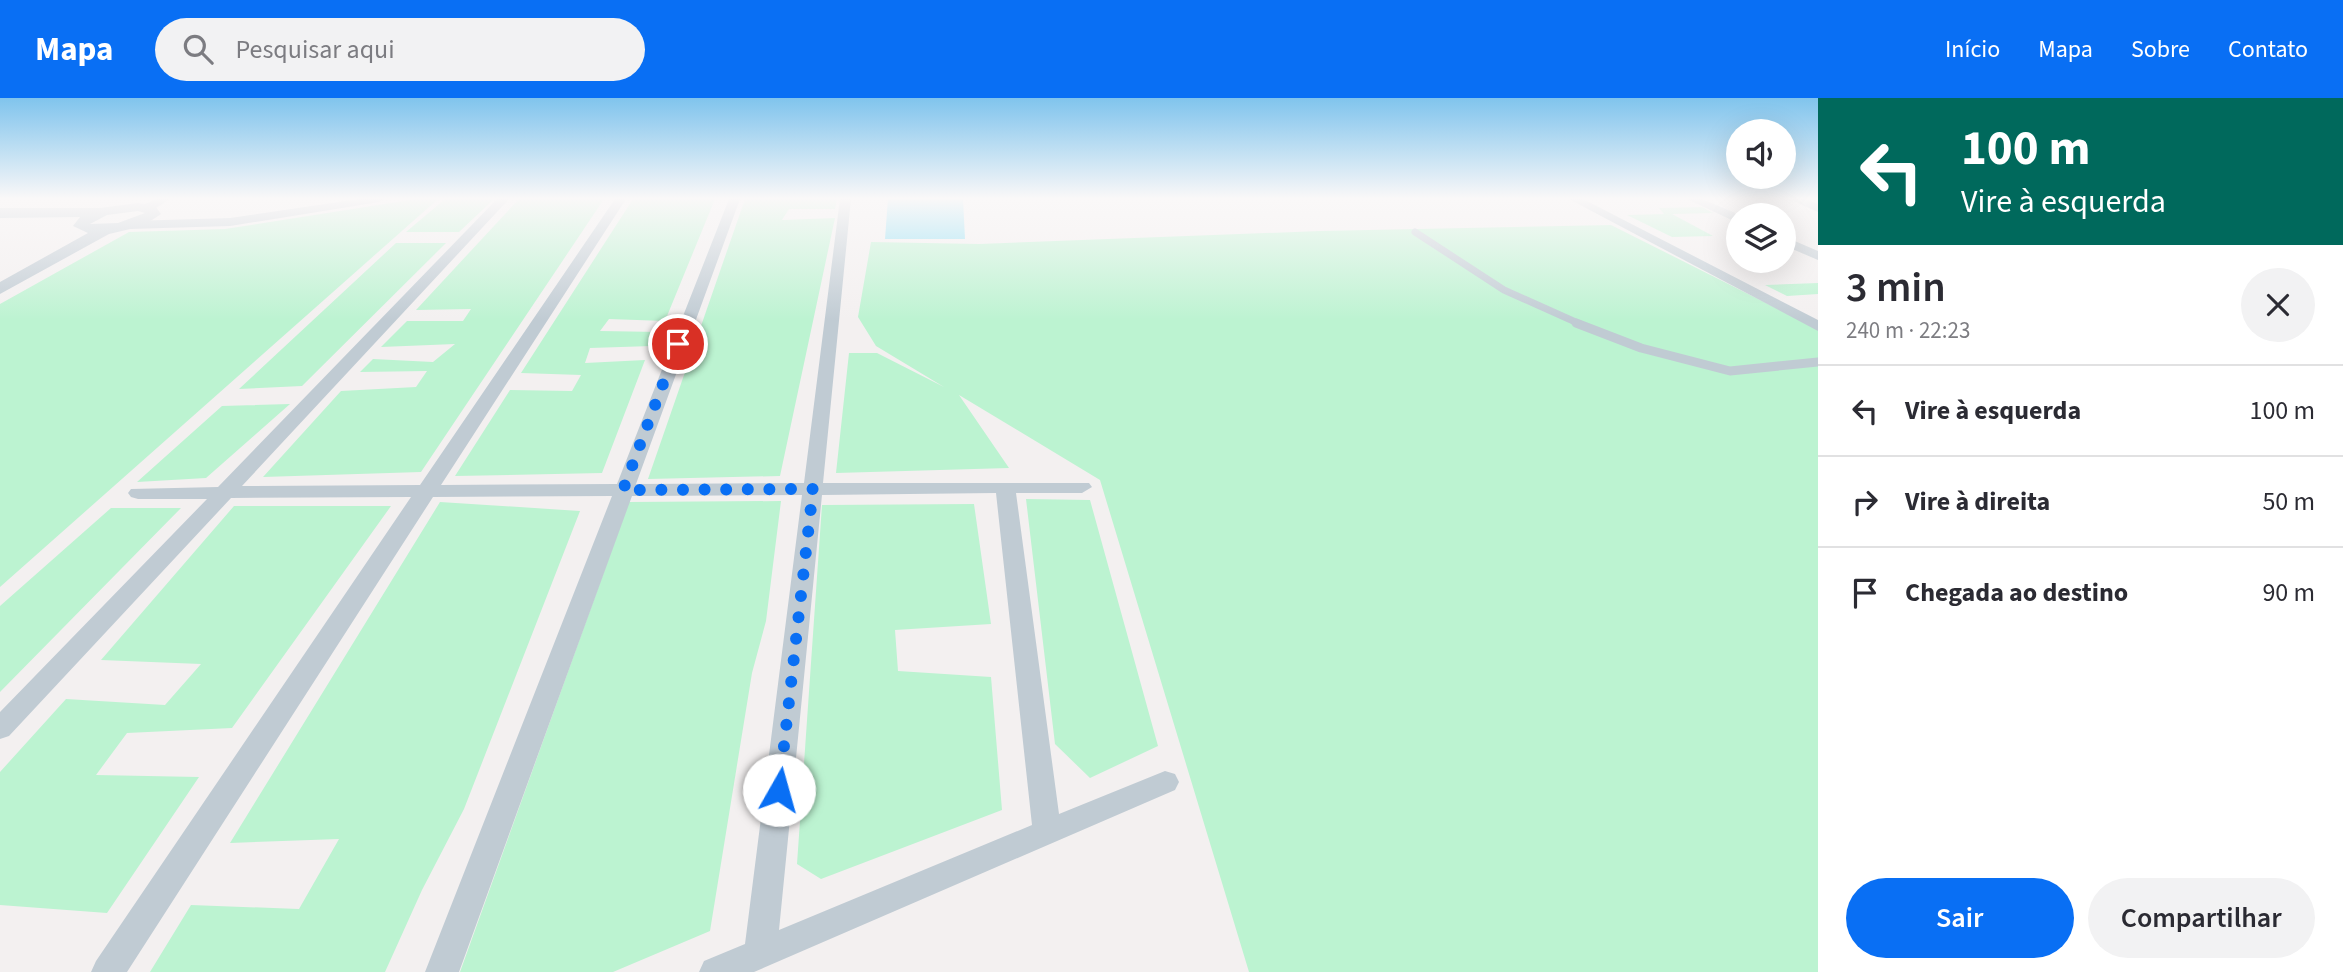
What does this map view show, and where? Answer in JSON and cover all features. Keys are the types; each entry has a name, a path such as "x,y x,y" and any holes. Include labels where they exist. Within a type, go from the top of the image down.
{"street":[{"path":"0,278 63,240"},
{"path":"0,289 75,240"},
{"path":"0,729 463,240"},
{"path":"108,972 592,240"},
{"path":"442,972 718,240"},
{"path":"760,954 841,240"},
{"path":"1654,240 1818,326"},
{"path":"1796,246 1818,256"},
{"path":"1005,488 1047,832"},
{"path":"138,493 1082,488"},
{"path":"716,972 1165,782"}],"lane":[{"path":"1427,240 1504,290 1549,312 1642,348 1690,363 1730,371 1818,362"}],"green space":[{"path":"115,240 392,240 0,587 0,304"},
{"path":"481,240 577,240 421,472 263,477 341,391 416,387 427,371 360,372 373,359 433,362 455,344 381,347 407,321 463,321 471,309 416,310"},
{"path":"607,240 698,240 665,321 609,319 600,331 660,332 652,346 590,348 585,363 645,360 602,473 455,476 510,390 572,391 581,375 521,373"},
{"path":"731,240 830,240 780,476 648,479"},
{"path":"1090,240 1640,240 1818,329 1818,972 1249,972 1100,480 959,395 1009,468 836,473 849,353 877,353 944,387 876,346 858,317 871,242 979,244"},
{"path":"396,243 446,243 302,386 239,389"},
{"path":"1818,283 1818,294 1787,296 1765,285"},
{"path":"290,404 206,478 137,482 222,406"},
{"path":"1026,499 1090,500 1158,746 1090,778 1055,744"},
{"path":"781,501 766,621 752,673 710,931 613,972 460,972 629,502"},
{"path":"440,502 580,511 464,809 422,890 385,972 150,972 191,905 299,909 339,839 230,843"},
{"path":"974,504 991,624 895,630 898,671 991,677 1002,810 821,879 797,864 822,505"},
{"path":"234,506 391,506 232,728 127,733 96,775 199,777 107,913 0,905 0,772 66,699 165,705 201,664 101,660"},
{"path":"111,508 181,508 0,692 0,606"}],"route":[{"path":"678,344 623,490 813,489 779,790"}]}
